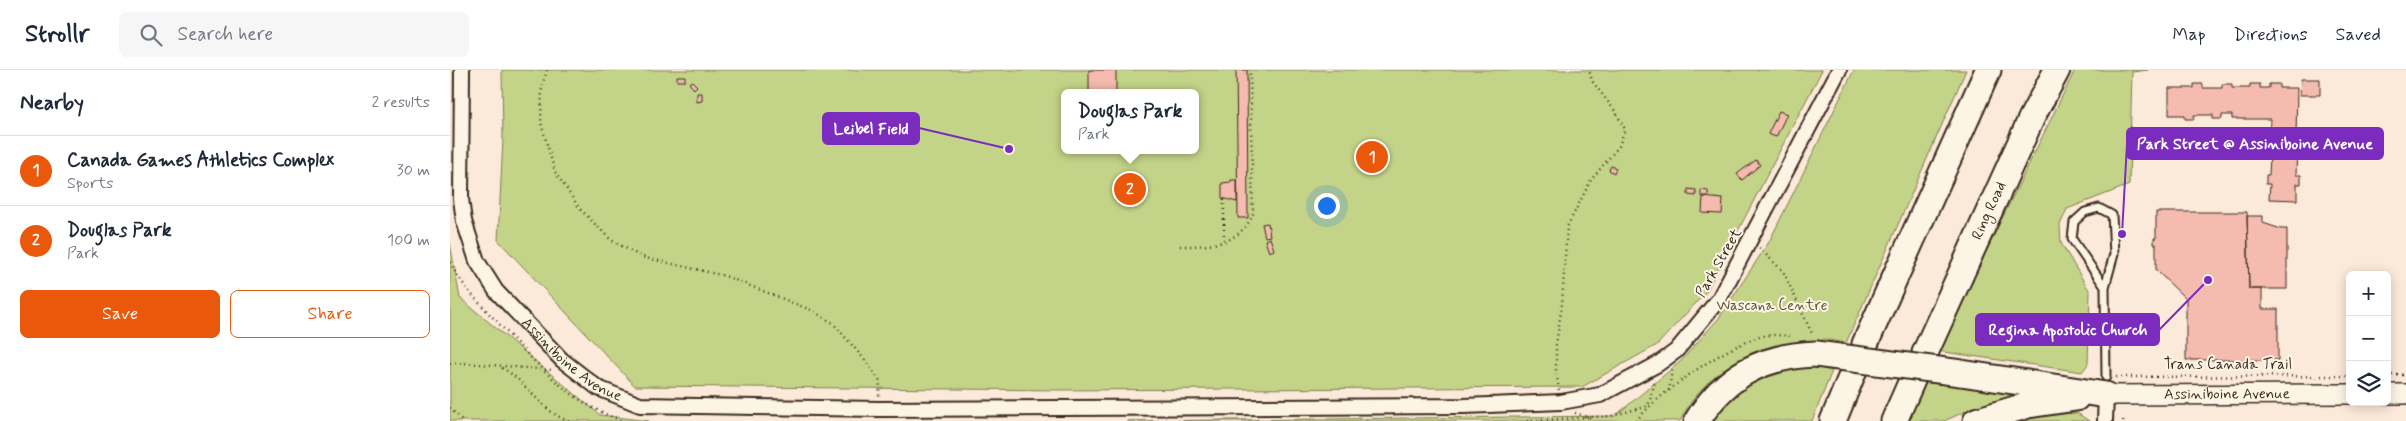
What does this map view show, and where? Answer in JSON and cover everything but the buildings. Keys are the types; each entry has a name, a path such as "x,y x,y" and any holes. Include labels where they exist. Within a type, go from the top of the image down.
{"highway":[{"path":"1865,344 1988,70"},
{"name":"Ring Road","path":"1925,353 2032,117 2057,70"},
{"path":"1697,421 1724,385 1740,374 1780,358 1816,347 1961,373 2106,386"},
{"path":"1833,421 1854,370"},
{"path":"1894,421 1913,378"},
{"path":"1976,421 2028,405 2106,386"}],"street":[{"name":"Assiniboine Avenue","path":"462,70 461,199 464,221 477,261 496,291 562,360 598,388 640,405 879,409 1464,406 1560,402"},
{"name":"Park Street","path":"1560,402 1600,395 1658,364 1676,352 1720,299 1839,70"},
{"name":"Assiniboine Avenue","path":"2106,386 2346,394"},
{"path":"2106,386 2106,421"},
{"path":"2391,394 2406,394"}],"lane":[{"path":"2104,286 2072,239 2074,222 2085,212 2099,208 2112,216 2114,254 2104,286 2106,386"}],"path":[{"path":"548,70 542,86 541,123 555,172 580,209 611,240 642,256 725,276 811,310 833,323 880,381 879,409"},
{"path":"1180,246 1227,242 1253,216 1250,70"},
{"path":"1560,402 1556,369 1556,345 1562,304 1567,227 1591,180 1619,146 1625,129 1616,111 1592,81 1589,70"},
{"path":"1224,200 1224,242"},
{"path":"1751,240 1783,271 1816,347"},
{"path":"450,263 459,280 473,297 541,370 578,400 603,415 624,421"},
{"path":"450,363 478,363 500,367 576,372"},
{"path":"1527,421 1611,416 1648,406 1654,389 1658,364"},
{"path":"500,367 512,373 557,415 569,421"},
{"name":"Trans Canada Trail","path":"2106,386 2346,376"},
{"path":"2391,376 2406,376"},
{"path":"450,408 463,421"},
{"path":"2123,421 2124,417"}],"green space":[{"path":"502,70 1822,70 1706,292 1657,345 1582,387 1060,390 635,386 498,240 503,139"},
{"name":"Wascana Centre","path":"1854,70 1966,70 1846,343 1823,339 1820,345 1781,346 1750,354 1735,362 1709,381 1688,407 1680,421 1127,421 1615,416 1681,361 1719,318 1769,242"},
{"path":"2075,70 2148,70 2132,72 2129,185 2067,209 2060,225 2061,243 2090,292 2088,364 2082,372 1937,351"},
{"path":"450,243 460,298 600,415 649,421 450,421"},
{"path":"1808,365 1832,371 1812,421 1705,421 1718,400 1767,370"},
{"path":"1921,382 2036,394 2036,397 1973,408 1944,421 1905,421"},
{"path":"2077,413 2089,421 2001,421 2019,416"}],"place":[{"name":"Leibel Field","path":"1009,149"},
{"name":"Canada Games Athletics Complex","path":"1372,157"},
{"name":"Douglas Park","path":"1130,189"},
{"name":"Park Street @ Assiniboine Avenue","path":"2122,234"},
{"name":"Regina Apostolic Church","path":"2208,280"}]}
